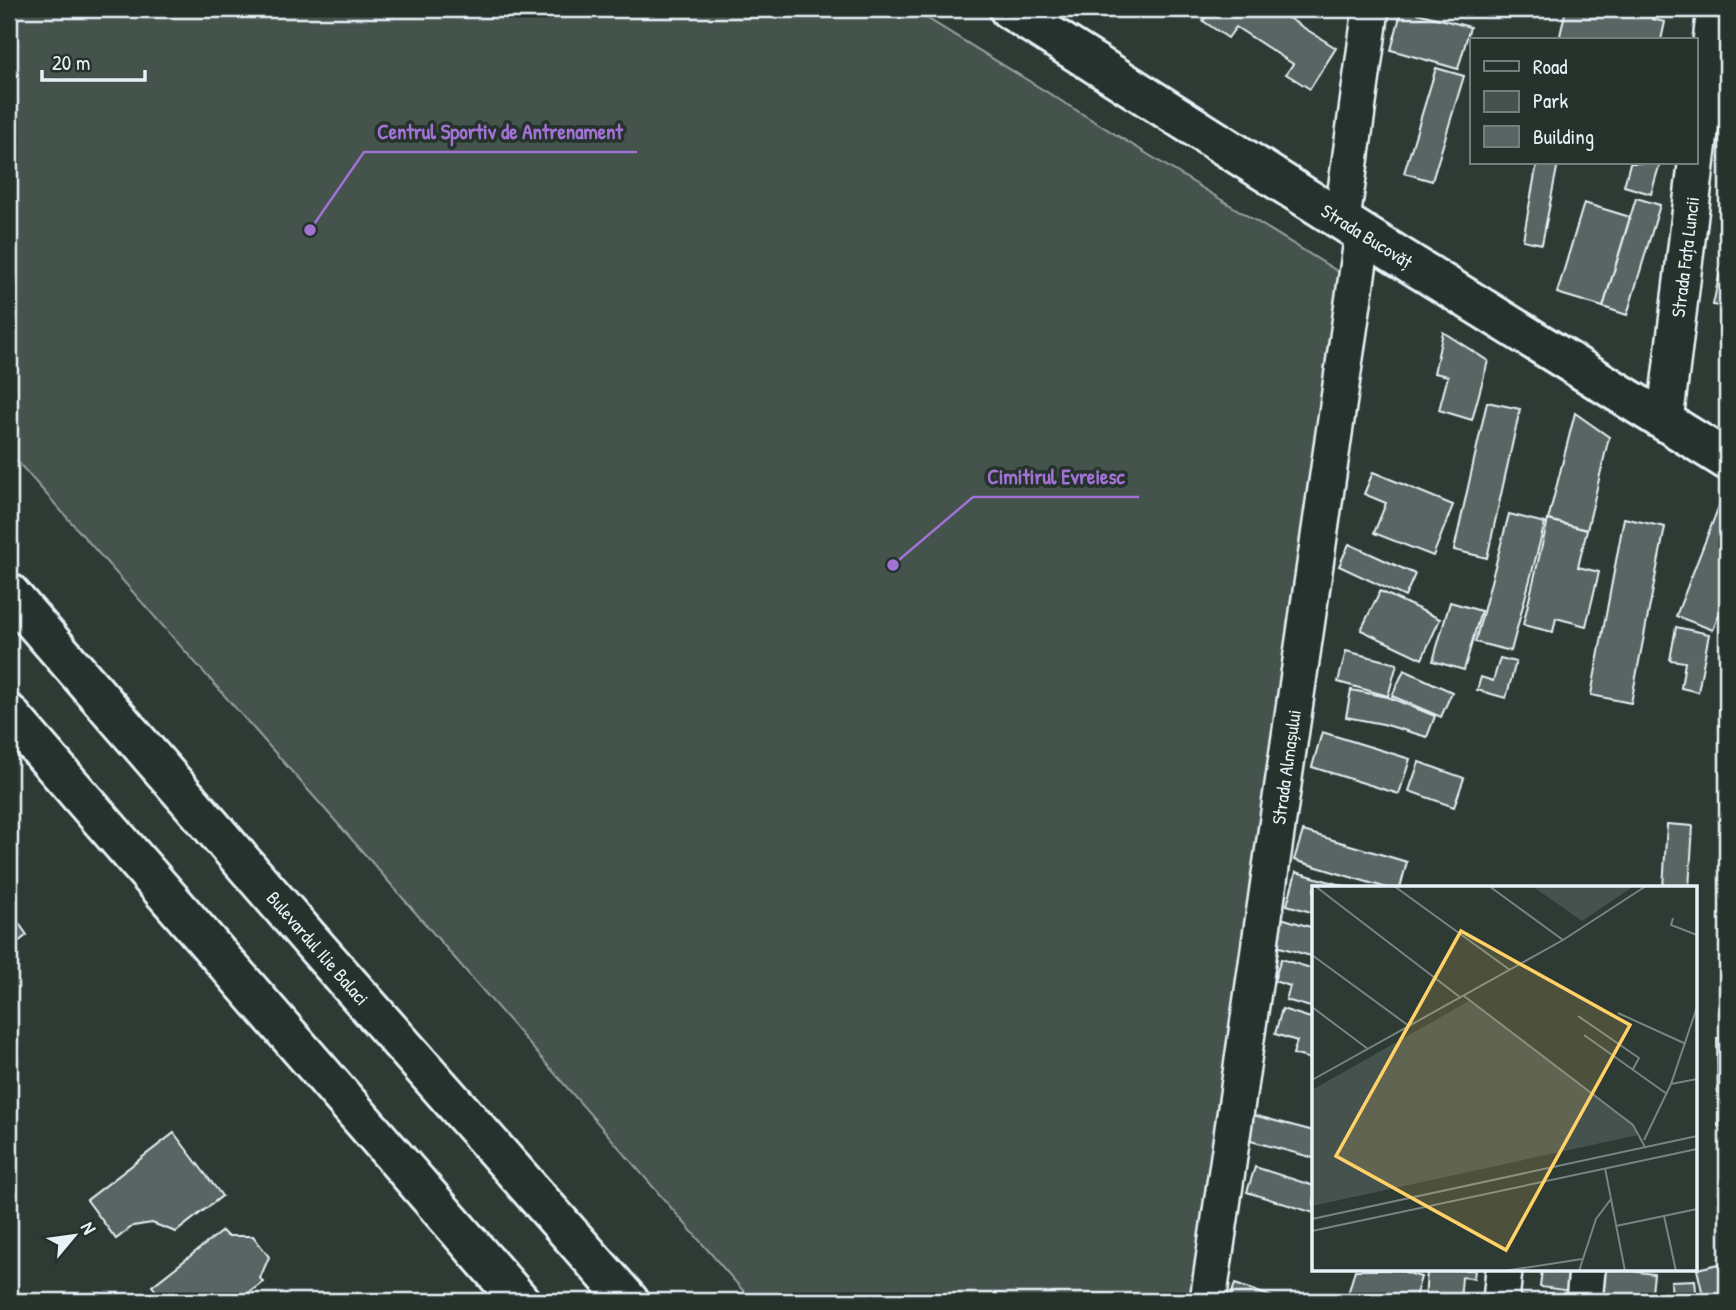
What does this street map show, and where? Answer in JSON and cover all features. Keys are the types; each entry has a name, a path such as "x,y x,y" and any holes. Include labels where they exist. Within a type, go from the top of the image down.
{"main road":[{"name":"Strada Bucovăț","path":"1009,9 1352,227 1727,460"},
{"name":"Bulevardul Ilie Balaci","path":"9,593 629,1301"},
{"path":"9,714 520,1301"}],"street":[{"name":"Strada Almașului","path":"1208,1301 1352,227 1371,9"},
{"name":"Strada Fața Luncii","path":"1698,149 1715,9"},
{"name":"Strada Fața Luncii","path":"1665,421 1696,164"},
{"path":"1501,1301 1504,1272"},
{"path":"1584,1301 1587,1272"}],"green space":[{"path":"9,9 912,9 1350,279 1207,1301 752,1301 362,851 9,452"}],"building":[{"path":"1210,9 1274,9 1336,48 1310,89 1286,74 1293,64 1236,27 1228,38 1203,21"},
{"path":"1402,9 1470,27 1458,69 1391,50"},
{"path":"1566,9 1654,9 1652,19 1665,22 1661,38 1559,38"},
{"path":"1436,68 1464,76 1432,181 1404,173"},
{"path":"1537,164 1558,164 1542,244 1523,240"},
{"path":"1630,164 1660,164 1651,194 1624,186"},
{"path":"1636,198 1660,205 1627,315 1603,307"},
{"path":"1584,203 1630,217 1603,307 1557,293"},
{"path":"1727,238 1727,308 1713,305"},
{"path":"1443,332 1488,361 1472,420 1439,410 1448,376 1434,373"},
{"path":"1487,402 1520,409 1487,558 1454,550"},
{"path":"1575,413 1609,437 1587,530 1548,520"},
{"path":"1373,472 1453,505 1433,556 1374,533 1386,503 1364,494"},
{"path":"1719,506 1727,509 1727,594 1713,630 1676,616"},
{"path":"1509,514 1545,523 1511,651 1475,642"},
{"path":"1624,518 1665,527 1631,703 1591,695"},
{"path":"1548,520 1587,530 1578,567 1599,572 1586,626 1556,618 1553,632 1523,625"},
{"path":"1349,544 1415,574 1405,597 1339,566"},
{"path":"1380,591 1440,619 1422,659 1361,630"},
{"path":"1450,602 1481,611 1464,670 1433,661"},
{"path":"1676,627 1709,634 1698,692 1681,688 1685,662 1670,660"},
{"path":"1346,651 1397,664 1388,696 1338,682"},
{"path":"1500,658 1516,662 1506,698 1477,690 1481,677 1493,681"},
{"path":"1404,670 1452,692 1441,717 1392,696"},
{"path":"1351,690 1388,697 1435,716 1427,737 1346,717"},
{"path":"1322,732 1410,759 1399,794 1312,767"},
{"path":"1419,762 1464,778 1454,807 1409,791"},
{"path":"1667,824 1693,826 1689,886 1663,886"},
{"path":"1303,831 1407,862 1401,886 1380,886 1294,860"},
{"path":"1296,872 1344,886 1312,886 1312,912 1287,905"},
{"path":"9,909 27,935 9,949"},
{"path":"1281,918 1312,927 1312,956 1273,945"},
{"path":"1281,959 1312,968 1312,1007 1286,1000 1290,986 1274,981"},
{"path":"1282,1009 1312,1018 1312,1059 1293,1054 1297,1041 1275,1034"},
{"path":"1717,1038 1727,1038 1727,1126 1718,1126"},
{"path":"1253,1115 1312,1130 1312,1157 1247,1140"},
{"path":"174,1133 222,1196 176,1232 152,1223 133,1226 116,1239 87,1200"},
{"path":"1255,1167 1312,1185 1312,1212 1247,1192"},
{"path":"222,1231 227,1236 253,1236 269,1257 260,1278 263,1282 238,1301 164,1301 152,1286"},
{"path":"1719,1264 1722,1277 1727,1276 1727,1295 1704,1300 1698,1269"},
{"path":"1354,1272 1405,1272 1421,1277 1414,1301 1346,1301"},
{"path":"1427,1272 1475,1272 1474,1278 1462,1277 1460,1301 1425,1301"},
{"path":"1542,1272 1573,1272 1571,1291 1540,1287"},
{"path":"1600,1272 1654,1274 1651,1301 1596,1301"},
{"path":"1695,1280 1697,1301 1672,1301 1671,1281"},
{"path":"1235,1284 1284,1301 1229,1301"},
{"path":"1511,1294 1562,1301 1510,1301"}],"place":[{"name":"Centrul Sportiv de Antrenament","path":"310,230"},
{"name":"Cimitirul Evreiesc","path":"893,565"}]}
